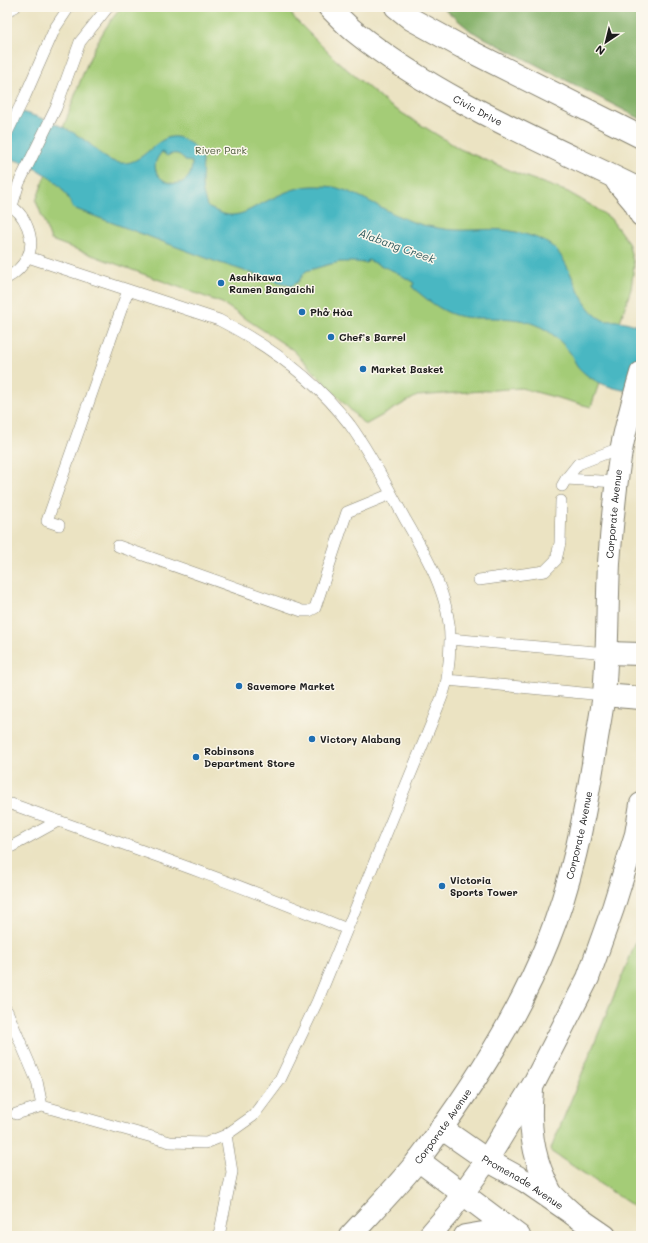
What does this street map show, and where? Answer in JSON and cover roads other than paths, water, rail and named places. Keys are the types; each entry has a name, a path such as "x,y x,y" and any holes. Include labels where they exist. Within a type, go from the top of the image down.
{"main road":[{"name":"Civic Drive","path":"329,7 354,32 442,91 641,190"},
{"path":"396,7 411,19 462,47 641,137"},
{"path":"612,176 634,202 641,215"},
{"name":"Corporate Avenue","path":"350,1236 418,1160 478,1074 502,1035 528,986 548,941 567,886 577,850 585,812 603,695 607,653 610,562 617,482 623,440 641,373"},
{"path":"607,653 641,654"},
{"path":"603,695 641,698"},
{"path":"429,1236 463,1194 487,1160 533,1085 588,978 613,908 638,828 641,804"},
{"path":"533,1085 530,1108 534,1152 541,1173 551,1193 574,1216"},
{"name":"Promenade Avenue","path":"441,1128 487,1160 525,1181 605,1236"},
{"path":"418,1160 481,1209 519,1236"},
{"path":"464,1236 483,1233 499,1236"}],"lane":[{"path":"7,11 15,7"},
{"path":"7,133 55,28 70,7"},
{"path":"7,278 17,273 28,257 30,238 25,220 10,205 19,183 56,108 80,42 108,7"},
{"path":"16,1114 42,1106 170,1142 206,1143 226,1135 253,1116 280,1080 316,1002 347,929 432,722 447,680 450,639 445,605 426,556 369,455 350,426 328,400 303,375 274,352 246,334 219,320 28,257"},
{"path":"59,525 47,521 128,290"},
{"path":"617,482 564,482 578,464 623,440"},
{"path":"118,546 302,611 310,611 315,608 347,512 391,494"},
{"path":"479,580 544,571 556,560 560,543 561,501"},
{"path":"450,639 607,653"},
{"path":"447,680 603,695"},
{"path":"7,805 10,804 243,887 347,929"},
{"path":"7,849 58,821"},
{"path":"7,1011 37,1082 42,1106"},
{"path":"217,1236 220,1231 232,1172 226,1135"}],"water":[{"name":"Alabang Creek","path":"7,108 66,128 88,142 105,157 115,162 130,162 139,158 162,141 170,137 178,137 188,142 198,151 201,156 203,167 202,188 207,206 220,213 228,215 237,215 245,212 278,195 292,190 306,186 329,186 357,195 400,217 423,225 452,230 493,229 521,233 536,238 546,242 561,256 581,296 594,314 605,321 621,321 641,326 641,394 607,386 592,379 578,367 571,354 560,341 541,327 518,320 505,318 478,318 459,316 449,313 432,303 412,287 414,283 396,272 368,260 367,263 340,262 306,271 298,282 291,286 214,261 73,208 64,191 51,179 29,165 7,158","holes":["162,152 167,156 177,154 185,161 192,162 190,174 184,181 176,184 160,178 156,171 156,162"]}],"place":[{"name":"Asahikawa Ramen Bangaichi","path":"221,283"},
{"name":"Phở Hòa","path":"302,312"},
{"name":"Chef's Barrel","path":"331,337"},
{"name":"Market Basket","path":"363,369"},
{"name":"Savemore Market","path":"239,686"},
{"name":"Victory Alabang","path":"312,739"},
{"name":"Robinsons Department Store","path":"196,757"},
{"name":"Victoria Sports Tower","path":"442,886"}],"park label":[{"name":"River Park","path":"221,150"}]}
